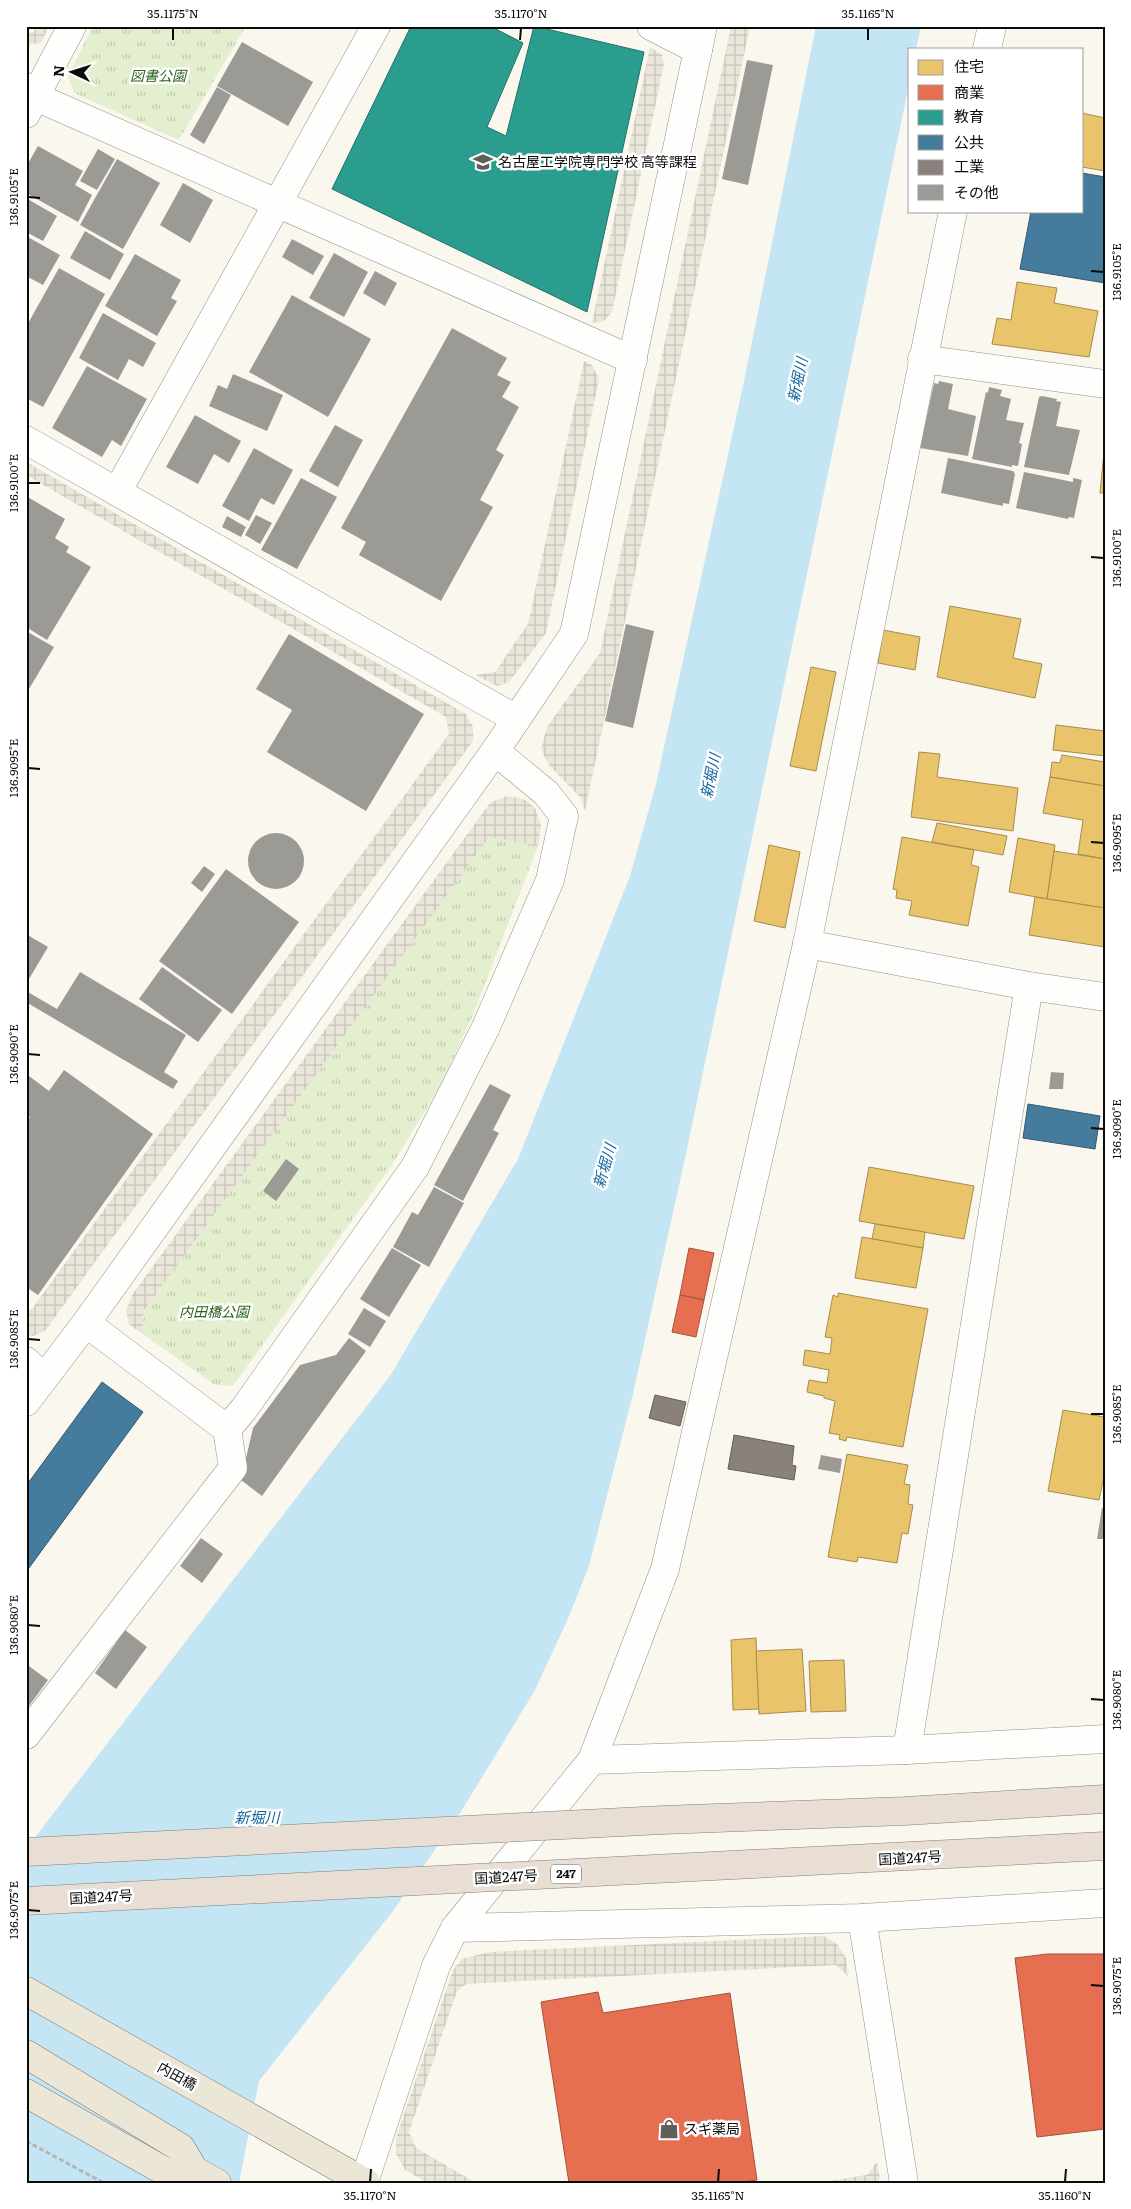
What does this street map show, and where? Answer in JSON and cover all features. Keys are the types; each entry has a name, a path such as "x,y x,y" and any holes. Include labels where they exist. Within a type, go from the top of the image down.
{"highway":[{"path":"26,1852 663,1820 905,1811 1105,1799"},
{"name":"国道247号","path":"26,1900 1105,1846"}],"main road":[{"name":"内田橋","path":"26,1991 365,2182"},
{"path":"26,2054 181,2148 205,2176"},
{"path":"26,2093 166,2172 205,2176"}],"street":[{"path":"72,26 30,99 278,203 633,360"},
{"path":"117,492 376,26"},
{"path":"26,1402 35,1369 86,1323 495,751 574,634 700,38 651,26"},
{"path":"987,48 992,26"},
{"path":"365,2182 436,1966 455,1928 592,1760 665,1569 807,944 953,212"},
{"path":"922,360 1105,384"},
{"path":"26,440 516,719"},
{"path":"227,1428 244,1409 415,1167 486,1028 550,880 564,816 546,793 495,751"},
{"path":"807,944 1030,986 1105,997"},
{"path":"907,1750 1030,986"},
{"path":"26,1735 232,1468 227,1428 86,1323"},
{"path":"592,1760 907,1750 1105,1739"},
{"path":"455,1928 862,1918 1105,1903"},
{"path":"862,1918 904,2183"}],"path":[{"path":"26,2140 104,2183"}],"green space":[{"name":"図書公園","path":"93,26 246,26 179,140 74,93 68,76"},
{"name":"内田橋公園","path":"489,836 538,846 473,1015 440,1087 391,1166 233,1386 215,1385 143,1334 143,1312"}],"shaded area":[{"path":"37,26 49,26 41,43 26,45 26,33 34,32"},
{"path":"731,26 750,26 585,811 581,798 549,765 541,749 547,727 600,653"},
{"path":"650,47 662,55 664,64 612,312 604,321 592,323"},
{"path":"584,361 592,365 599,379 546,633 509,682 497,686 476,675 495,672 528,624"},
{"path":"26,462 466,714 473,727 473,741 45,1331 33,1336 26,1334 26,1310 32,1309 449,734 446,717 26,475"},
{"path":"506,796 524,799 535,808 541,825 538,846 489,837 143,1312 143,1334 134,1328 129,1324 126,1311 132,1295 490,803"},
{"path":"824,1936 837,1944 846,1958 848,1976 836,1965 466,1984 457,1991 409,2132 416,2148 476,2183 428,2183 405,2170 396,2154 396,2138 453,1970 462,1959 489,1952"},
{"path":"877,2162 880,2178 878,2183 815,2183 867,2175"}],"water":[{"name":"新堀川","path":"816,26 921,26 916,48 908,48 908,90 687,1149 633,1394 589,1566 567,1621 534,1692 462,1810 393,1911 259,2081 239,2183 26,2183 26,1849 390,1376 518,1159 630,876 656,784 743,386"}],"building: 住宅":[{"path":"1084,113 1105,118 1105,171 1084,167"},
{"path":"1017,282 1057,288 1054,303 1098,311 1089,357 992,344 997,318 1011,320"},
{"path":"1105,442 1105,493 1100,493"},
{"path":"950,606 1021,619 1013,658 1042,664 1035,698 937,677"},
{"path":"883,630 920,637 915,670 878,663"},
{"path":"811,667 836,672 816,771 790,766"},
{"path":"1056,725 1105,731 1105,756 1053,750"},
{"path":"919,752 940,754 937,777 1018,788 1013,831 911,817"},
{"path":"1062,755 1105,762 1105,786 1050,777 1052,762 1060,763"},
{"path":"1050,777 1105,786 1105,859 1078,854 1083,820 1043,813"},
{"path":"937,823 1007,836 1003,855 932,842"},
{"path":"902,837 974,850 971,865 979,867 968,926 909,915 912,901 896,898 897,890 893,889"},
{"path":"1018,838 1055,845 1047,899 1009,892"},
{"path":"769,845 800,852 785,928 754,921"},
{"path":"1054,851 1105,859 1104,908 1047,899"},
{"path":"1035,897 1105,908 1105,947 1029,935"},
{"path":"869,1167 974,1186 964,1239 859,1221"},
{"path":"875,1224 925,1232 923,1248 872,1239"},
{"path":"862,1237 923,1248 916,1288 855,1278"},
{"path":"838,1293 928,1309 903,1447 847,1437 846,1441 839,1439 840,1435 829,1433 835,1401 807,1392 809,1380 827,1383 829,1370 803,1365 805,1350 830,1354 832,1338 825,1337 833,1295 838,1297"},
{"path":"1063,1410 1105,1417 1105,1472 1099,1500 1048,1491"},
{"path":"847,1454 908,1465 904,1484 910,1485 908,1504 913,1505 908,1534 902,1533 897,1563 858,1557 857,1562 828,1557"},
{"path":"756,1638 759,1709 733,1710 731,1640"},
{"path":"802,1649 806,1711 759,1714 756,1651"},
{"path":"844,1660 846,1711 811,1712 809,1661"}],"building: 商業":[{"path":"689,1248 714,1253 704,1300 680,1295"},
{"path":"680,1295 704,1300 696,1337 672,1332"},
{"path":"1047,1954 1105,1954 1105,2129 1037,2137 1015,1958"},
{"path":"598,1992 603,2013 730,1993 757,2180 737,2183 569,2183 541,2002"}],"building: 教育":[{"name":"名古屋工学院専門学校 高等課程","path":"411,26 490,26 523,43 487,127 506,136 534,26 644,52 587,312 332,189"}],"building: 公共":[{"path":"1084,173 1105,177 1105,283 1020,269 1031,212 1084,212"},
{"path":"1028,1104 1100,1116 1095,1149 1023,1138"},
{"path":"102,1382 143,1412 26,1572 26,1486"}],"building: 工業":[{"path":"655,1395 686,1402 680,1426 649,1418"},
{"path":"734,1435 794,1446 792,1465 796,1466 794,1480 728,1469"}],"building: その他":[{"path":"242,42 313,82 288,126 217,86"},
{"path":"747,60 773,65 748,185 722,179"},
{"path":"217,87 231,95 204,144 190,135"},
{"path":"38,146 83,171 75,185 92,195 78,222 26,193 26,167"},
{"path":"98,149 115,159 97,190 80,181"},
{"path":"117,159 160,183 123,249 80,225"},
{"path":"183,183 213,200 190,243 160,225"},
{"path":"26,198 57,216 43,241 26,232"},
{"path":"85,231 124,254 110,280 70,258"},
{"path":"26,236 60,255 43,285 26,276"},
{"path":"292,239 324,256 313,275 282,257"},
{"path":"334,253 368,272 344,317 309,298"},
{"path":"135,254 181,280 171,298 177,301 157,336 105,306"},
{"path":"59,268 105,294 43,407 26,398 26,327"},
{"path":"375,271 397,283 385,306 363,293"},
{"path":"292,295 371,339 328,417 249,372"},
{"path":"103,313 156,343 143,367 129,359 118,380 79,358"},
{"path":"452,328 507,358 497,375 511,382 502,397 519,407 496,450 504,455 480,500 493,507 441,601 359,555 366,542 341,528"},
{"path":"87,366 147,399 121,446 112,440 102,457 52,428"},
{"path":"233,374 283,395 267,431 209,406 218,385 227,389"},
{"path":"939,381 953,384 948,409 976,416 968,456 920,448 934,383 938,384"},
{"path":"989,387 1002,390 1000,396 1011,399 1006,420 1024,423 1019,443 1022,444 1018,466 1012,465 1012,467 972,459 986,392 988,393"},
{"path":"1039,397 1057,399 1056,401 1061,402 1056,426 1080,430 1069,475 1024,467"},
{"path":"195,415 241,441 229,463 214,454 198,484 166,467"},
{"path":"335,425 363,440 338,487 309,471"},
{"path":"254,448 293,470 274,505 261,498 249,521 222,506"},
{"path":"948,458 1013,471 1015,474 1009,504 1003,503 1003,506 941,493"},
{"path":"1024,472 1073,482 1073,478 1082,480 1074,518 1069,517 1068,519 1016,508"},
{"path":"301,478 337,497 297,569 261,550"},
{"path":"26,496 65,519 55,538 69,547 66,552 91,567 47,640 26,627"},
{"path":"256,515 272,523 260,544 245,535"},
{"path":"227,516 246,527 241,537 222,527"},
{"path":"626,624 654,631 633,728 605,721"},
{"path":"26,631 54,647 26,694"},
{"path":"289,634 424,714 366,811 267,752 292,710 256,689"},
{"path":"276,833 287,835 296,841 302,850 304,861 302,872 296,881 287,887 276,889 265,887 256,881 250,872 248,861 250,850 256,841 265,835"},
{"path":"204,866 215,874 202,892 191,883"},
{"path":"226,869 299,922 232,1014 159,961"},
{"path":"26,934 48,947 26,984"},
{"path":"162,967 222,1010 198,1042 139,999"},
{"path":"80,972 186,1035 164,1072 178,1081 173,1089 26,1002 26,991 57,1009"},
{"path":"64,1070 153,1134 38,1295 26,1287 26,1123 30,1117 26,1114 26,1080 29,1076 49,1091"},
{"path":"1051,1072 1064,1073 1063,1089 1049,1089"},
{"path":"490,1084 511,1095 493,1130 499,1133 463,1201 434,1185"},
{"path":"286,1159 299,1169 276,1201 263,1191"},
{"path":"434,1187 464,1203 429,1267 393,1247 412,1212 418,1215"},
{"path":"392,1248 421,1265 389,1317 360,1299"},
{"path":"364,1308 386,1321 370,1347 348,1334"},
{"path":"349,1338 366,1351 262,1496 241,1480 253,1428 300,1365 336,1355"},
{"path":"821,1455 842,1459 840,1473 818,1469"},
{"path":"1102,1508 1105,1508 1105,1539 1097,1539"},
{"path":"201,1538 223,1554 202,1583 180,1566"},
{"path":"125,1630 147,1647 116,1689 95,1673"},
{"path":"26,1664 48,1680 26,1710"}],"place":[{"name":"名古屋工学院専門学校 高等課程","path":"483,162"},
{"name":"スギ薬局","path":"669,2129"}]}
